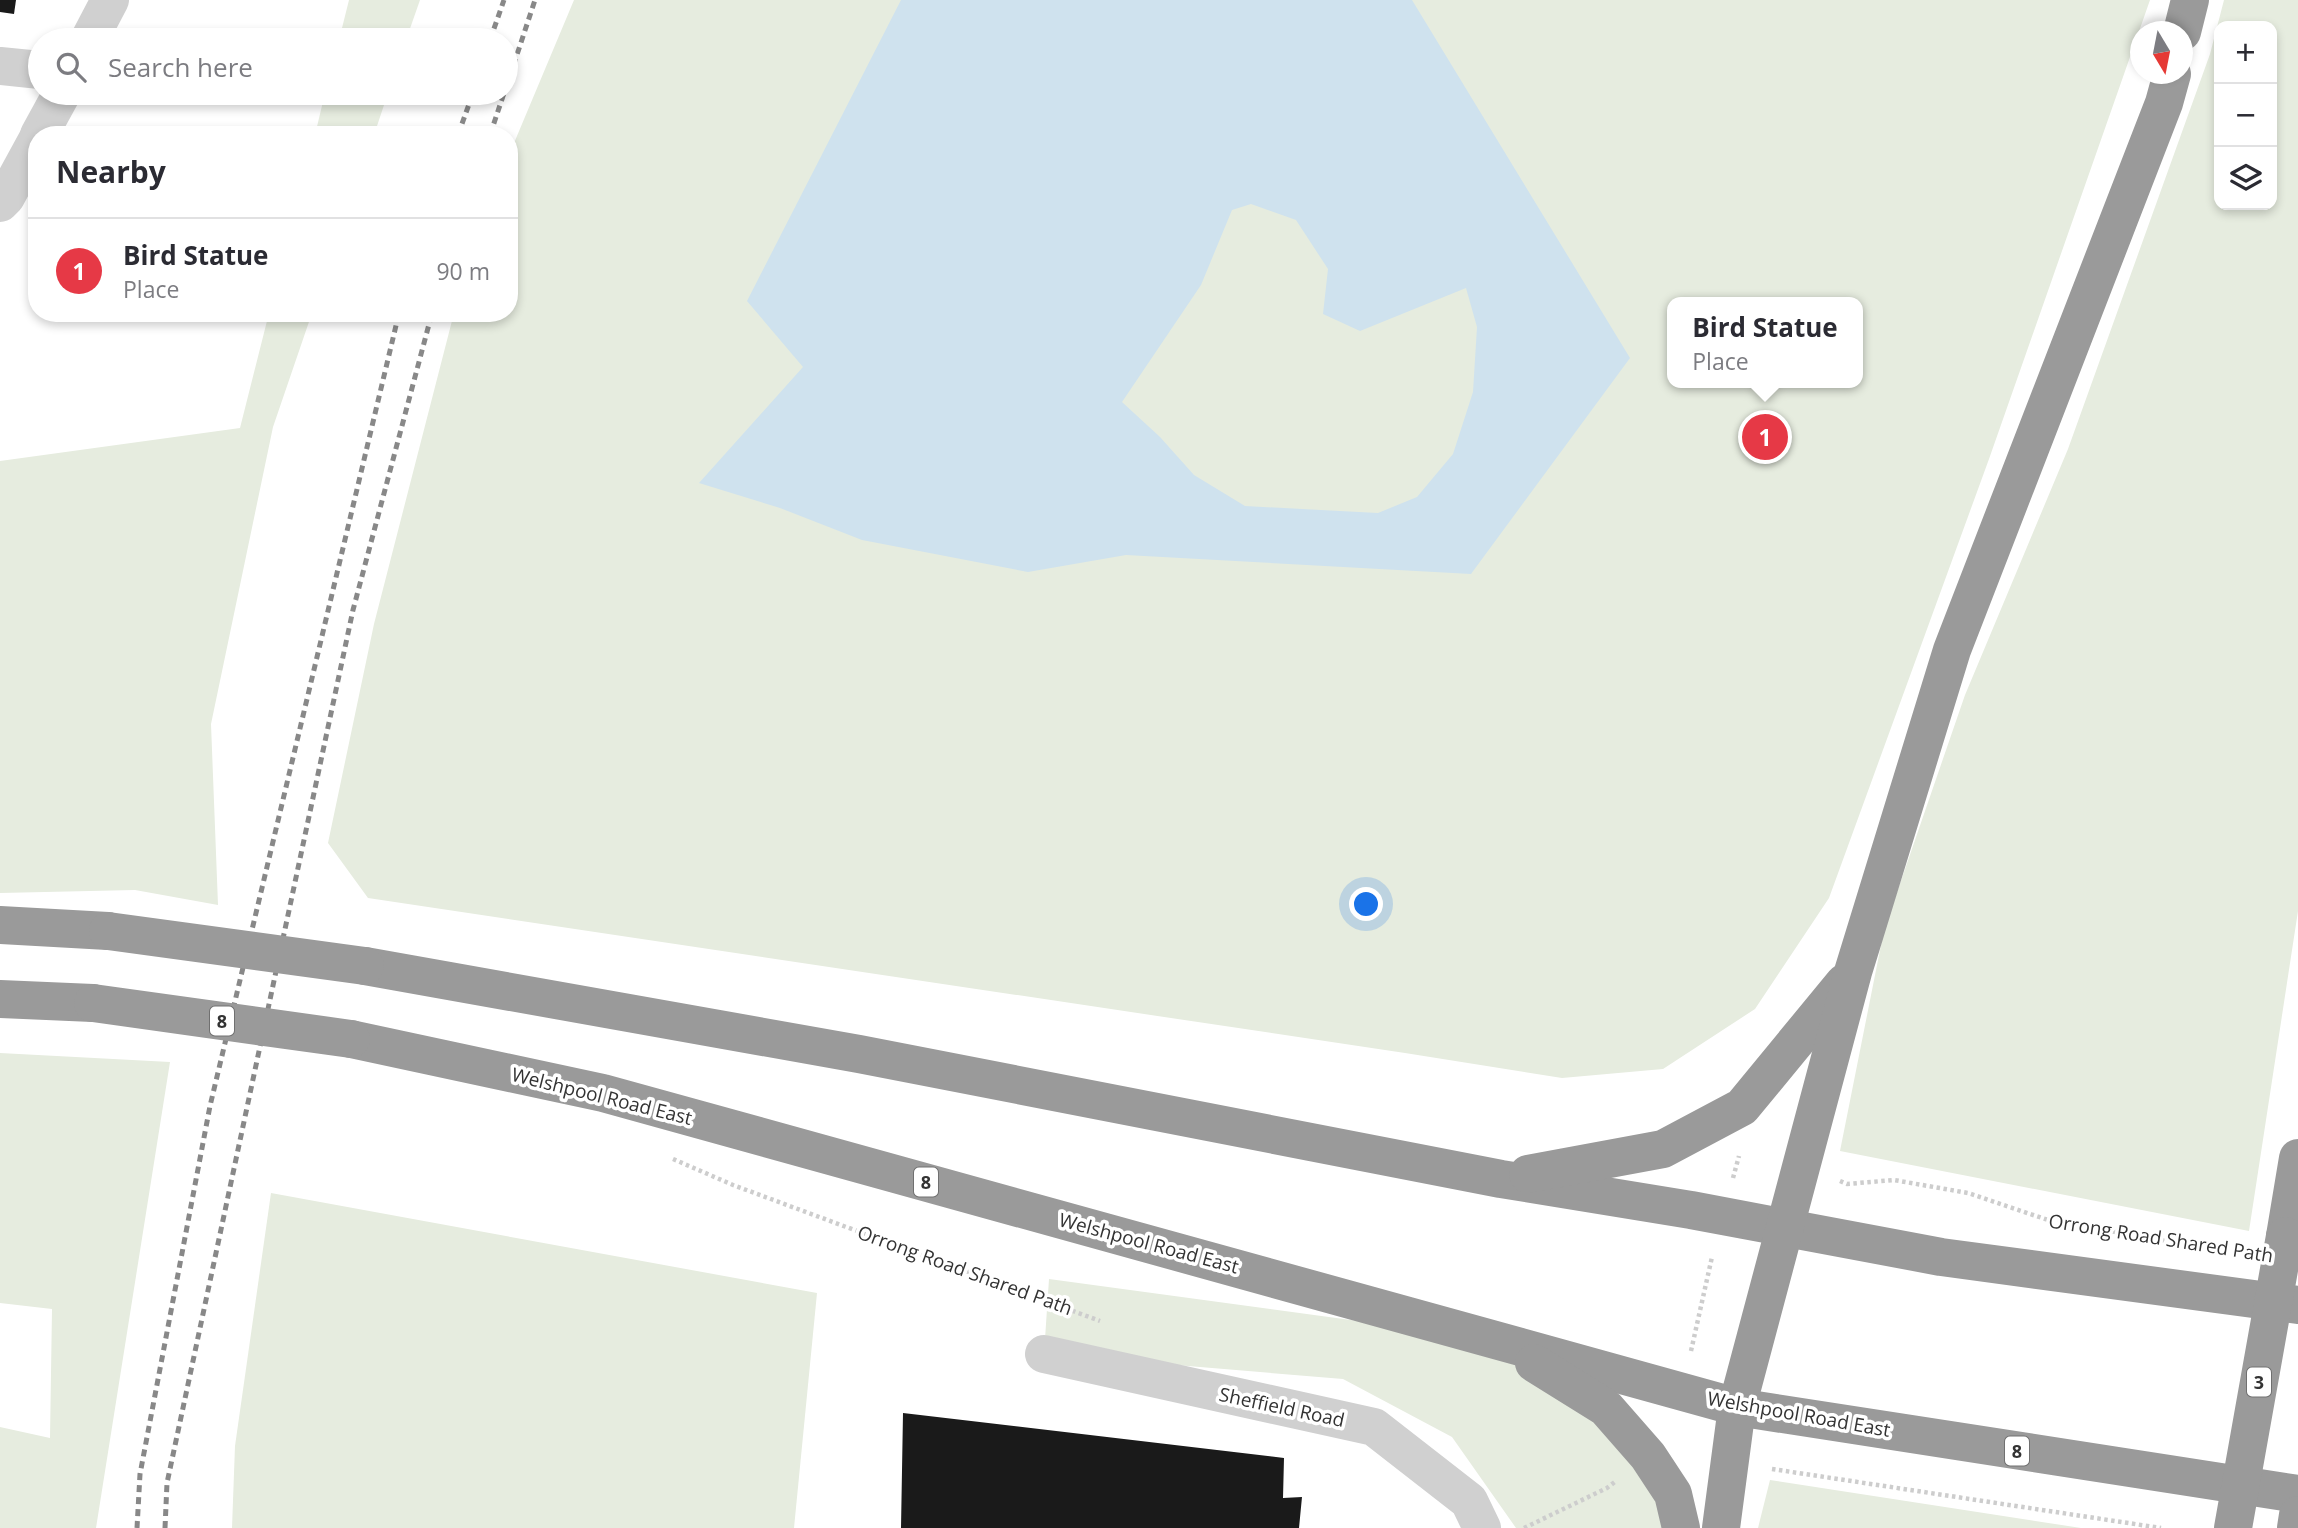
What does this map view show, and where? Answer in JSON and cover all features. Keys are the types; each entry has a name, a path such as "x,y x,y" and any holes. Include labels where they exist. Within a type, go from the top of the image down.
{"highway":[{"path":"2185,21 2190,0"},
{"path":"1721,1528 1737,1407 1853,972 1952,650 2159,117 2169,84"},
{"path":"0,925 108,931 365,966 859,1054 1502,1179 1941,1257 2298,1306"},
{"path":"1502,1179 1663,1149 1742,1107 1853,972"},
{"name":"Welshpool Road East","path":"0,999 93,1003 351,1039 603,1093 1737,1407 2298,1494"},
{"name":"3","path":"2233,1528 2298,1158"},
{"path":"1498,1340 1606,1408 1648,1456 1672,1494 1681,1528"},
{"path":"2296,1528 2298,1515"}],"lane":[{"path":"95,28 110,0"},
{"path":"0,65 28,68"},
{"path":"44,126 55,105"},
{"path":"0,203 28,157"},
{"name":"Sheffield Road","path":"1044,1353 1374,1427 1469,1502 1482,1528"}],"path":[{"name":"Orrong Road Shared Path","path":"1721,1216 1741,1149 1801,1164 1847,1184 1894,1180 1968,1193 2048,1220 2192,1245"},
{"name":"Orrong Road Shared Path","path":"670,1158 733,1185 1100,1321"},
{"path":"1682,1391 1721,1216"},
{"path":"1524,1528 1607,1488 1648,1456"},
{"path":"1730,1462 2161,1528"}],"shaded area":[{"path":"349,0 420,0 410,28 342,28"},
{"path":"574,0 2150,0 2143,21 2130,21 2130,57 1989,459 1829,898 1755,1009 1663,1069 1562,1078 368,898 328,843 374,624 452,322 518,322 518,134"},
{"path":"2224,0 2298,0 2298,911 2249,1231 1840,1151 1884,930 1965,695 2068,449 2214,39 2214,210 2277,210 2277,21 2219,21"},
{"path":"322,105 384,105 377,126 317,126"},
{"path":"267,322 309,322 273,427 211,724 218,905 135,890 0,893 0,461 240,428"},
{"path":"0,1053 170,1062 96,1528 0,1528 0,1427 50,1438 52,1309 0,1303"},
{"path":"271,1193 817,1293 794,1528 232,1528 235,1446"},
{"path":"1049,1279 1498,1340 1606,1408 1681,1528 1516,1528 1452,1437 1343,1379 1044,1354"},
{"path":"1770,1480 2081,1528 1758,1528"}],"water":[{"path":"901,0 1412,0 1630,358 1471,574 1126,555 1028,572 862,540 780,508 699,483 803,367 747,301","holes":["1251,204 1296,220 1328,269 1323,314 1360,331 1466,288 1477,327 1473,392 1453,454 1417,497 1378,513 1245,506 1194,475 1160,437 1122,402 1201,285 1232,210"]}],"building":[{"path":"0,0 16,0 14,14 0,12"},
{"path":"903,1413 1284,1458 1283,1498 1302,1497 1299,1528 901,1528"}],"railway":[{"path":"494,28 504,0"},
{"path":"518,52 535,0"},
{"path":"461,126 469,105"},
{"path":"493,126 500,105"},
{"path":"137,1528 140,1474 210,1106 397,322"},
{"path":"165,1528 167,1483 353,610 430,322"}],"place":[{"name":"Bird Statue","path":"1765,437"}]}
